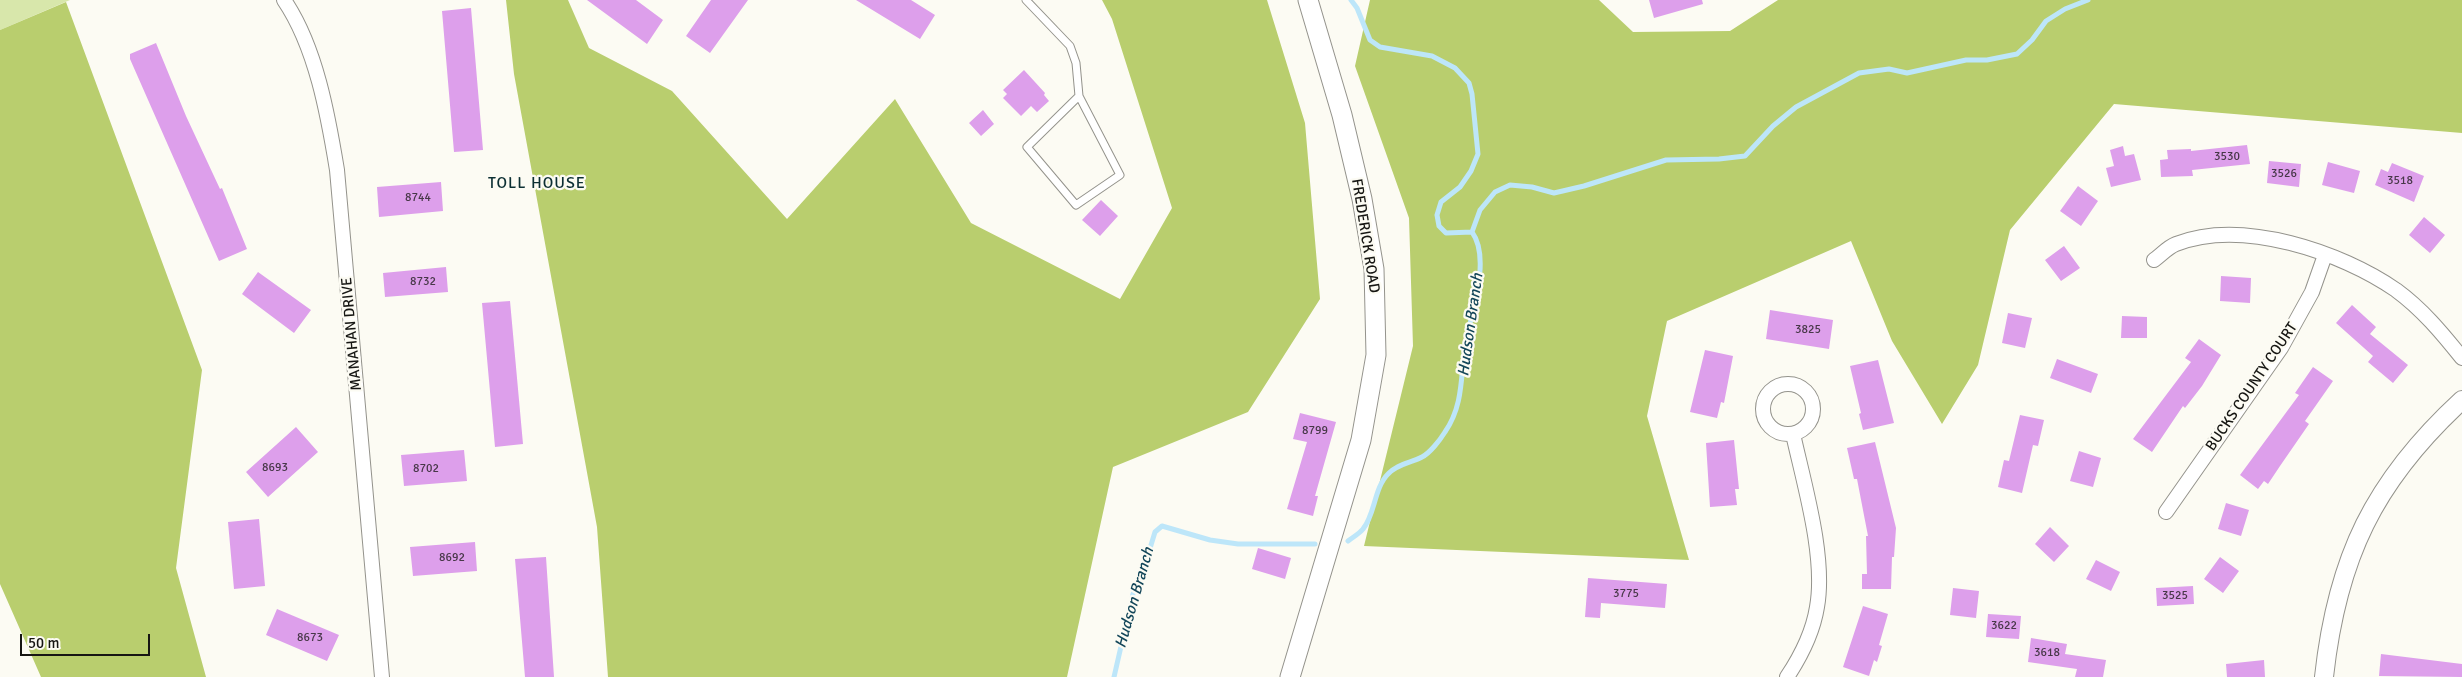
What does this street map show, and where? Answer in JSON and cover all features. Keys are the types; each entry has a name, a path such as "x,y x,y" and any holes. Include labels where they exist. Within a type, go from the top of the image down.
{"main road":[{"name":"FREDERICK ROAD","path":"1290,677 1361,440 1376,355 1374,269 1362,199 1342,115 1308,0"}],"street":[{"name":"MANAHAN DRIVE","path":"284,0 317,73 328,114 337,170 382,677"},
{"path":"2154,260 2174,245 2193,238 2247,236 2284,241 2364,270 2396,291 2422,312 2462,358"},
{"name":"BUCKS COUNTY COURT","path":"2166,512 2281,348 2312,292 2325,255"},
{"path":"2324,677 2329,632 2338,593 2358,538 2402,463 2439,421 2462,400"},
{"path":"1787,677 1808,639 1817,606 1818,574 1813,530 1793,434"}],"lane":[{"path":"1026,0 1070,46 1076,63 1079,96 1120,176 1076,205 1027,147 1079,96"}],"green space":[{"path":"0,0 70,0 0,30"},
{"path":"506,0 568,0 589,48 672,91 787,219 895,99 971,223 1120,299 1172,208 1112,19 1102,0 1267,0 1305,123 1320,299 1248,412 1113,467 1067,677 608,677 597,527 514,74"},
{"path":"1370,0 1599,0 1633,32 1730,31 1778,0 2462,0 2462,133 2114,104 2010,230 1978,365 1942,424 1892,341 1851,241 1667,321 1647,416 1689,560 1364,546 1413,346 1409,218 1355,66"},
{"path":"66,2 202,370 176,568 206,677 41,677 0,584 0,30"}],"building":[{"path":"587,0 636,0 663,20 647,44"},
{"path":"711,0 748,0 710,53 686,36"},
{"path":"856,0 911,0 935,15 920,39"},
{"path":"1649,0 1702,0 1703,4 1654,18"},
{"path":"471,8 483,150 454,152 442,11"},
{"path":"156,43 186,116 220,189 222,188 247,249 219,261 130,59 130,54"},
{"path":"1024,70 1045,93 1044,95 1049,101 1037,112 1031,106 1021,116 1003,98 1007,94 1003,90"},
{"path":"983,110 994,124 981,136 969,123"},
{"path":"2247,145 2250,164 2192,170 2193,176 2161,177 2160,160 2168,159 2167,150 2191,149 2191,151"},
{"path":"2123,146 2125,156 2134,154 2141,180 2111,187 2106,168 2114,166 2110,150"},
{"path":"2269,161 2301,164 2299,187 2267,183"},
{"path":"2328,162 2360,171 2354,193 2322,185"},
{"path":"2392,163 2424,176 2414,202 2375,185 2381,169 2388,172"},
{"path":"441,182 443,211 379,217 377,187"},
{"path":"2078,186 2098,201 2081,226 2060,211"},
{"path":"1101,200 1118,216 1100,236 1082,220"},
{"path":"2424,217 2445,235 2430,253 2409,235"},
{"path":"2064,246 2080,268 2061,281 2045,260"},
{"path":"446,267 448,292 385,297 383,273"},
{"path":"258,272 311,310 294,333 242,294"},
{"path":"2221,276 2251,278 2250,303 2220,301"},
{"path":"510,301 523,444 495,447 482,303"},
{"path":"2352,305 2376,327 2370,334 2408,365 2393,383 2368,362 2373,356 2336,323"},
{"path":"1770,310 1833,320 1829,349 1766,339"},
{"path":"2008,313 2032,318 2025,348 2002,343"},
{"path":"2122,316 2147,317 2147,338 2121,338"},
{"path":"2199,339 2221,355 2202,386 2185,408 2183,406 2152,452 2133,439 2191,362 2185,358"},
{"path":"1705,350 1733,356 1724,403 1721,402 1717,418 1690,412"},
{"path":"2057,359 2098,374 2091,393 2050,378"},
{"path":"1878,360 1894,423 1863,430 1850,366"},
{"path":"2313,367 2333,381 2305,421 2309,424 2268,484 2264,481 2258,489 2240,475 2299,395 2295,393"},
{"path":"1300,413 1336,422 1315,496 1318,496 1313,516 1287,509 1307,442 1293,439"},
{"path":"2020,415 2044,420 2038,446 2033,445 2022,493 1998,487 2004,460 2009,461"},
{"path":"296,427 318,452 268,497 246,472"},
{"path":"1734,440 1739,489 1735,489 1737,505 1710,507 1706,443"},
{"path":"1875,442 1896,528 1894,557 1892,557 1891,589 1862,589 1862,574 1867,574 1866,536 1868,536 1857,479 1854,479 1847,448"},
{"path":"464,450 467,481 404,486 401,455"},
{"path":"2079,451 2101,458 2093,487 2070,481"},
{"path":"2226,503 2249,510 2241,536 2218,529"},
{"path":"259,519 265,586 234,589 228,522"},
{"path":"2050,527 2069,546 2054,562 2035,544"},
{"path":"475,542 477,571 413,576 410,547"},
{"path":"1258,548 1291,558 1285,579 1252,569"},
{"path":"546,557 554,677 525,677 515,559"},
{"path":"2220,557 2239,571 2223,593 2204,579"},
{"path":"2096,560 2120,572 2111,591 2086,579"},
{"path":"1588,578 1667,584 1665,608 1601,603 1600,618 1585,617"},
{"path":"2193,586 2194,604 2157,606 2156,588"},
{"path":"1953,588 1979,591 1976,618 1950,615"},
{"path":"1863,606 1888,614 1879,645 1882,646 1877,662 1874,660 1869,676 1843,667"},
{"path":"277,609 339,635 327,661 266,635"},
{"path":"1988,614 2021,616 2019,639 1986,637"},
{"path":"2031,638 2067,644 2065,654 2106,660 2103,677 2075,677 2077,669 2028,662"},
{"path":"2381,654 2462,664 2462,677 2379,676"},
{"path":"2264,660 2265,677 2227,677 2226,664"}],"waterway":[{"name":"Hudson Branch","path":"1348,541 1361,531 1367,523 1380,487 1388,474 1396,468 1428,453 1435,446 1451,421 1459,399 1464,352 1476,300 1480,270 1480,256 1472,232 1446,233 1439,226 1437,215 1441,202 1460,187 1471,171 1478,154 1472,94 1469,83 1455,68 1432,56 1380,47 1370,40 1357,8 1351,0"},
{"path":"1472,232 1480,210 1495,192 1510,185 1532,187 1554,193 1584,186 1666,160 1719,159 1745,156 1773,126 1796,107 1859,73 1889,69 1907,73 1966,60 1987,60 2017,54 2032,40 2046,21 2065,9 2088,0"},
{"name":"Hudson Branch","path":"1114,677 1133,594 1144,568 1155,532 1162,526 1210,540 1238,544 1315,544"}],"district":[{"name":"TOLL HOUSE","path":"537,184"}]}
